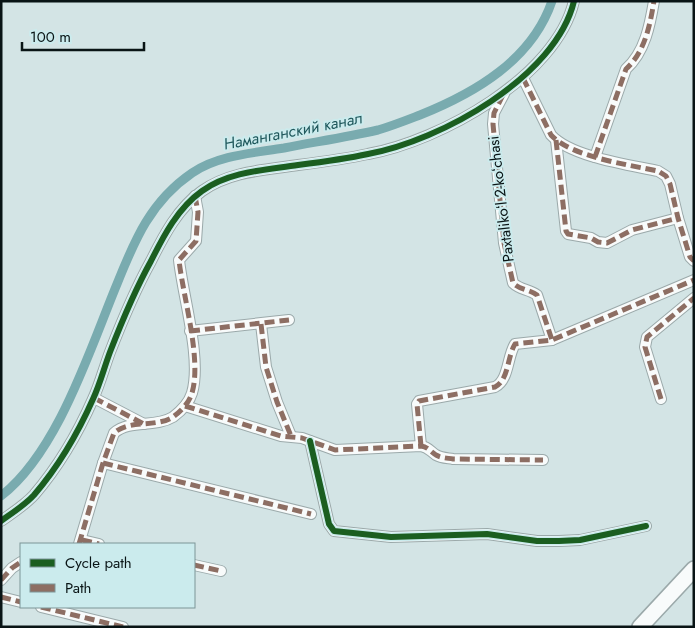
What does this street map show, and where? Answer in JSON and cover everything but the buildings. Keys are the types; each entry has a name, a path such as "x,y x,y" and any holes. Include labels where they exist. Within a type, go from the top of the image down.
{"main road":[{"path":"640,627 694,569"}],"street":[{"name":"Paxtalikoʻl 2-koʻchasi","path":"552,340 537,295 518,288 513,283 504,243 493,124 494,113 506,91 523,78 558,38 571,14 574,1"},
{"path":"594,157 626,69 632,64 650,29 654,1"},
{"path":"523,78 551,135 556,140 565,146 594,157 658,171 666,176 670,184 690,257 694,261"},
{"path":"1,521 33,496 66,450 94,398 126,312 147,268 164,235 195,196 214,183 245,173 370,154 400,146 461,120 506,91"},
{"path":"556,140 566,231 568,234 607,243 632,230 678,218"},
{"path":"81,542 103,463 114,432 125,427 159,422 172,417 185,406 192,394 195,366 179,260 196,241 198,212 195,196"},
{"path":"421,446 417,404 419,401 495,387 501,384 503,380 515,344 552,340 694,280"},
{"path":"661,399 645,347 645,341 647,337 694,298"},
{"path":"190,331 289,320"},
{"path":"257,324 266,367 277,402 292,436"},
{"path":"94,398 144,424"},
{"path":"185,406 281,436 292,436 335,450 426,446 433,454 448,458 543,460"},
{"path":"310,441 328,524 334,531 391,537 487,534 537,541 559,541 580,540 646,526"},
{"path":"103,463 311,514"},
{"path":"1,580 20,563"},
{"path":"195,565 221,571"},
{"path":"1,597 20,602"},
{"path":"45,608 123,627"}],"waterway":[{"name":"Наманганский канал","path":"1,496 21,477 56,427 83,368 138,236 155,209 178,184 202,167 225,158 378,130 441,106 481,85 516,57 531,41 543,22 552,1"}],"marked path":[{"path":"595,157 626,69 638,55 646,38 654,1"},
{"path":"523,78 551,135 560,143 602,159 658,171 666,176 670,184 690,257 694,261"},
{"path":"503,95 494,113 493,124 504,243 513,283 537,295 552,340"},
{"path":"556,140 566,231 568,234 607,243 632,230 678,218"},
{"path":"79,543 114,433 127,426 158,422 173,417 189,400 192,393 195,363 179,260 196,241 198,212 195,196"},
{"path":"421,446 417,404 419,401 495,387 503,379 515,344 552,340 694,280"},
{"path":"661,399 645,347 647,337 694,298"},
{"path":"190,331 289,320"},
{"path":"261,324 266,367 277,402 291,436"},
{"path":"94,398 144,424"},
{"path":"185,406 281,436 302,438 335,450 421,446 444,458 543,460"},
{"path":"103,463 311,514"},
{"path":"82,540 95,543"},
{"path":"1,580 20,563"},
{"path":"195,565 221,571"},
{"path":"1,597 20,602"},
{"path":"45,608 123,627"}],"cycle path":[{"path":"1,521 23,506 34,495 67,449 81,424 129,306 161,241 172,223 193,198 213,184 236,175 368,154 397,147 460,120 491,101 520,79 544,55 563,29 574,1"},
{"path":"310,441 329,524 334,531 391,537 487,534 537,541 559,541 580,540 646,526"}]}
